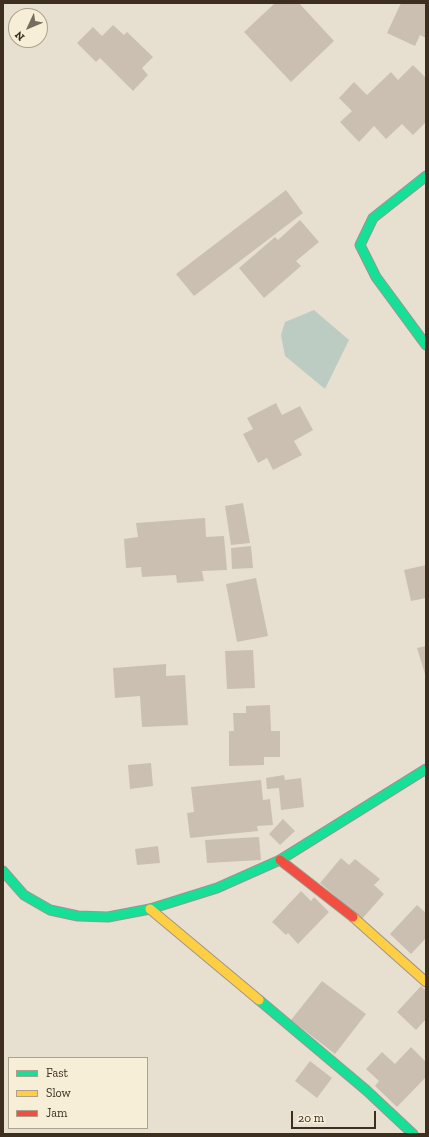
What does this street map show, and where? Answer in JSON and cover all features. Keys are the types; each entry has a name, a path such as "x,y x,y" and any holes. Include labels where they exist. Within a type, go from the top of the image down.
{"street":[{"path":"426,176 373,218 360,245 376,277 426,345"},
{"path":"3,871 24,895 50,910 78,916 108,917 150,909 217,888 280,860 426,769"},
{"path":"280,860 361,923 426,982"},
{"path":"150,909 366,1090 413,1134"}],"shaded area":[{"path":"314,310 349,340 325,389 285,356 281,335 285,322"}],"building":[{"path":"275,3 299,3 334,41 291,82 244,32"},
{"path":"401,3 426,3 426,38 420,35 415,46 387,33"},
{"path":"113,25 124,35 127,32 153,57 142,68 148,75 133,91 100,58 96,62 77,43 93,27 102,36"},
{"path":"413,65 426,78 426,122 413,135 402,124 386,139 374,126 359,142 340,122 352,111 339,98 354,82 367,95 391,72 398,80"},
{"path":"286,190 303,213 194,296 176,274"},
{"path":"300,220 319,242 296,261 301,266 264,298 239,268 275,237 278,240"},
{"path":"276,403 282,415 300,406 313,430 294,441 302,455 273,470 267,458 258,463 243,434 253,429 247,418"},
{"path":"243,503 250,543 231,545 225,506"},
{"path":"205,518 206,537 224,536 227,570 202,571 204,581 177,583 176,575 142,577 141,567 126,568 124,539 138,537 136,523"},
{"path":"251,546 253,568 232,569 231,548"},
{"path":"426,565 426,598 411,601 404,570"},
{"path":"256,578 268,636 237,642 226,584"},
{"path":"426,646 426,677 417,648"},
{"path":"253,650 255,688 227,689 225,651"},
{"path":"166,664 166,676 185,675 188,725 142,727 140,696 115,698 113,668"},
{"path":"270,705 271,731 280,731 280,757 264,757 264,765 229,766 229,731 234,731 233,713 246,713 246,706"},
{"path":"151,763 153,786 130,789 128,765"},
{"path":"284,775 285,780 301,778 304,807 281,810 279,788 267,789 266,778"},
{"path":"261,780 263,800 270,799 273,825 257,826 258,831 190,838 187,813 194,812 191,787"},
{"path":"283,819 295,831 280,845 269,834"},
{"path":"259,837 261,860 207,863 205,840"},
{"path":"158,846 160,863 137,865 135,849"},
{"path":"341,858 349,865 355,859 380,879 374,885 384,894 362,919 320,883"},
{"path":"301,891 311,901 314,897 329,912 298,944 288,933 286,935 272,922"},
{"path":"417,905 426,913 426,938 411,954 390,934"},
{"path":"322,981 366,1014 335,1054 291,1020"},
{"path":"421,986 426,991 426,1019 416,1030 397,1012"},
{"path":"411,1047 426,1062 426,1077 397,1107 375,1086 379,1081 366,1069 382,1052 395,1064"},
{"path":"310,1061 332,1078 317,1098 295,1081"}],"traffic: fast":[{"path":"426,176 373,218 360,245 376,277 426,345"},
{"path":"3,871 24,895 50,910 78,916 108,917 150,909 217,888 280,860 426,769"},
{"path":"259,1000 366,1090 413,1134"}],"traffic: slow":[{"path":"150,909 259,1000"},
{"path":"353,917 426,982"}],"traffic: jam":[{"path":"280,860 353,917"}]}
